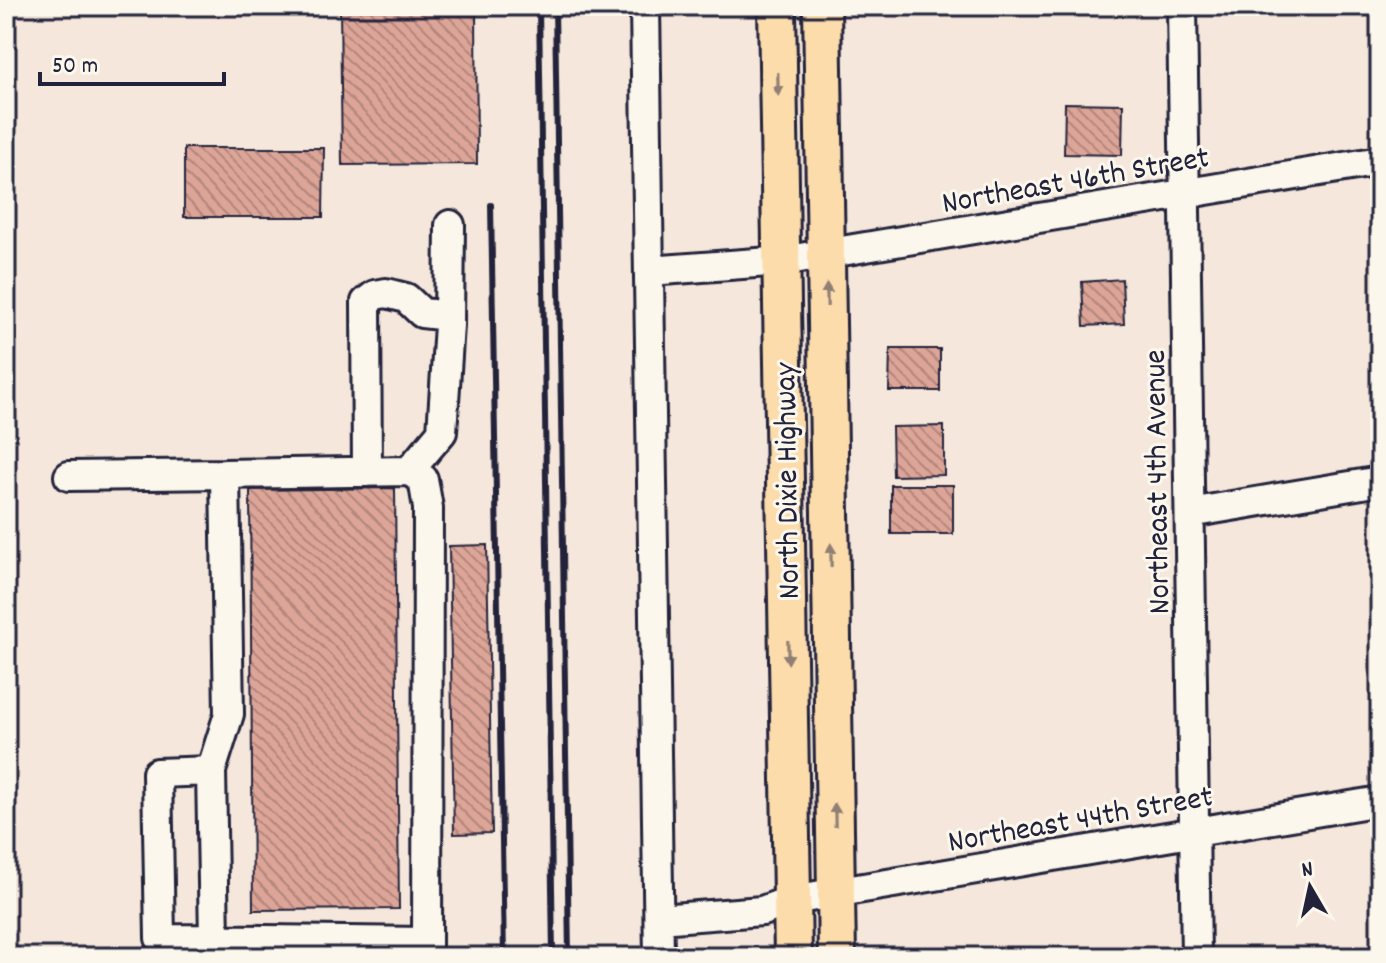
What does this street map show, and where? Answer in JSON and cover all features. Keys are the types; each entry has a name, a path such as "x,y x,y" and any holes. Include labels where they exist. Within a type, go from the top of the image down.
{"main road":[{"name":"North Dixie Highway","path":"777,6 793,957"},
{"name":"North Dixie Highway","path":"822,6 837,957"}],"street":[{"path":"645,6 659,957"},
{"name":"Northeast 4th Avenue","path":"1182,6 1196,957"},
{"name":"Northeast 46th Street","path":"649,271 782,261 1380,161"},
{"path":"409,471 442,432 449,316 450,225"},
{"path":"367,472 366,302 375,295 386,293 406,298 422,313 449,316"},
{"path":"69,476 409,471 423,479 428,508 427,950 214,939 171,948 160,938 157,773 211,771"},
{"path":"214,939 211,771 229,714 225,474"},
{"path":"1190,513 1380,481"},
{"name":"Northeast 44th Street","path":"659,919 762,911 792,900 1380,801"}],"building":[{"path":"340,6 476,6 477,164 342,165"},
{"path":"1065,103 1123,104 1122,155 1064,154"},
{"path":"184,148 324,148 323,217 184,217"},
{"path":"1122,279 1124,324 1084,326 1082,282"},
{"path":"890,349 940,349 940,391 889,391"},
{"path":"944,426 944,475 893,476 892,427"},
{"path":"891,485 953,485 953,534 891,534"},
{"path":"395,488 399,909 253,910 250,490"},
{"path":"487,545 492,833 454,834 449,546"}],"railway":[{"path":"539,6 553,957"},
{"path":"555,6 569,957"},
{"path":"491,205 504,957"}]}
